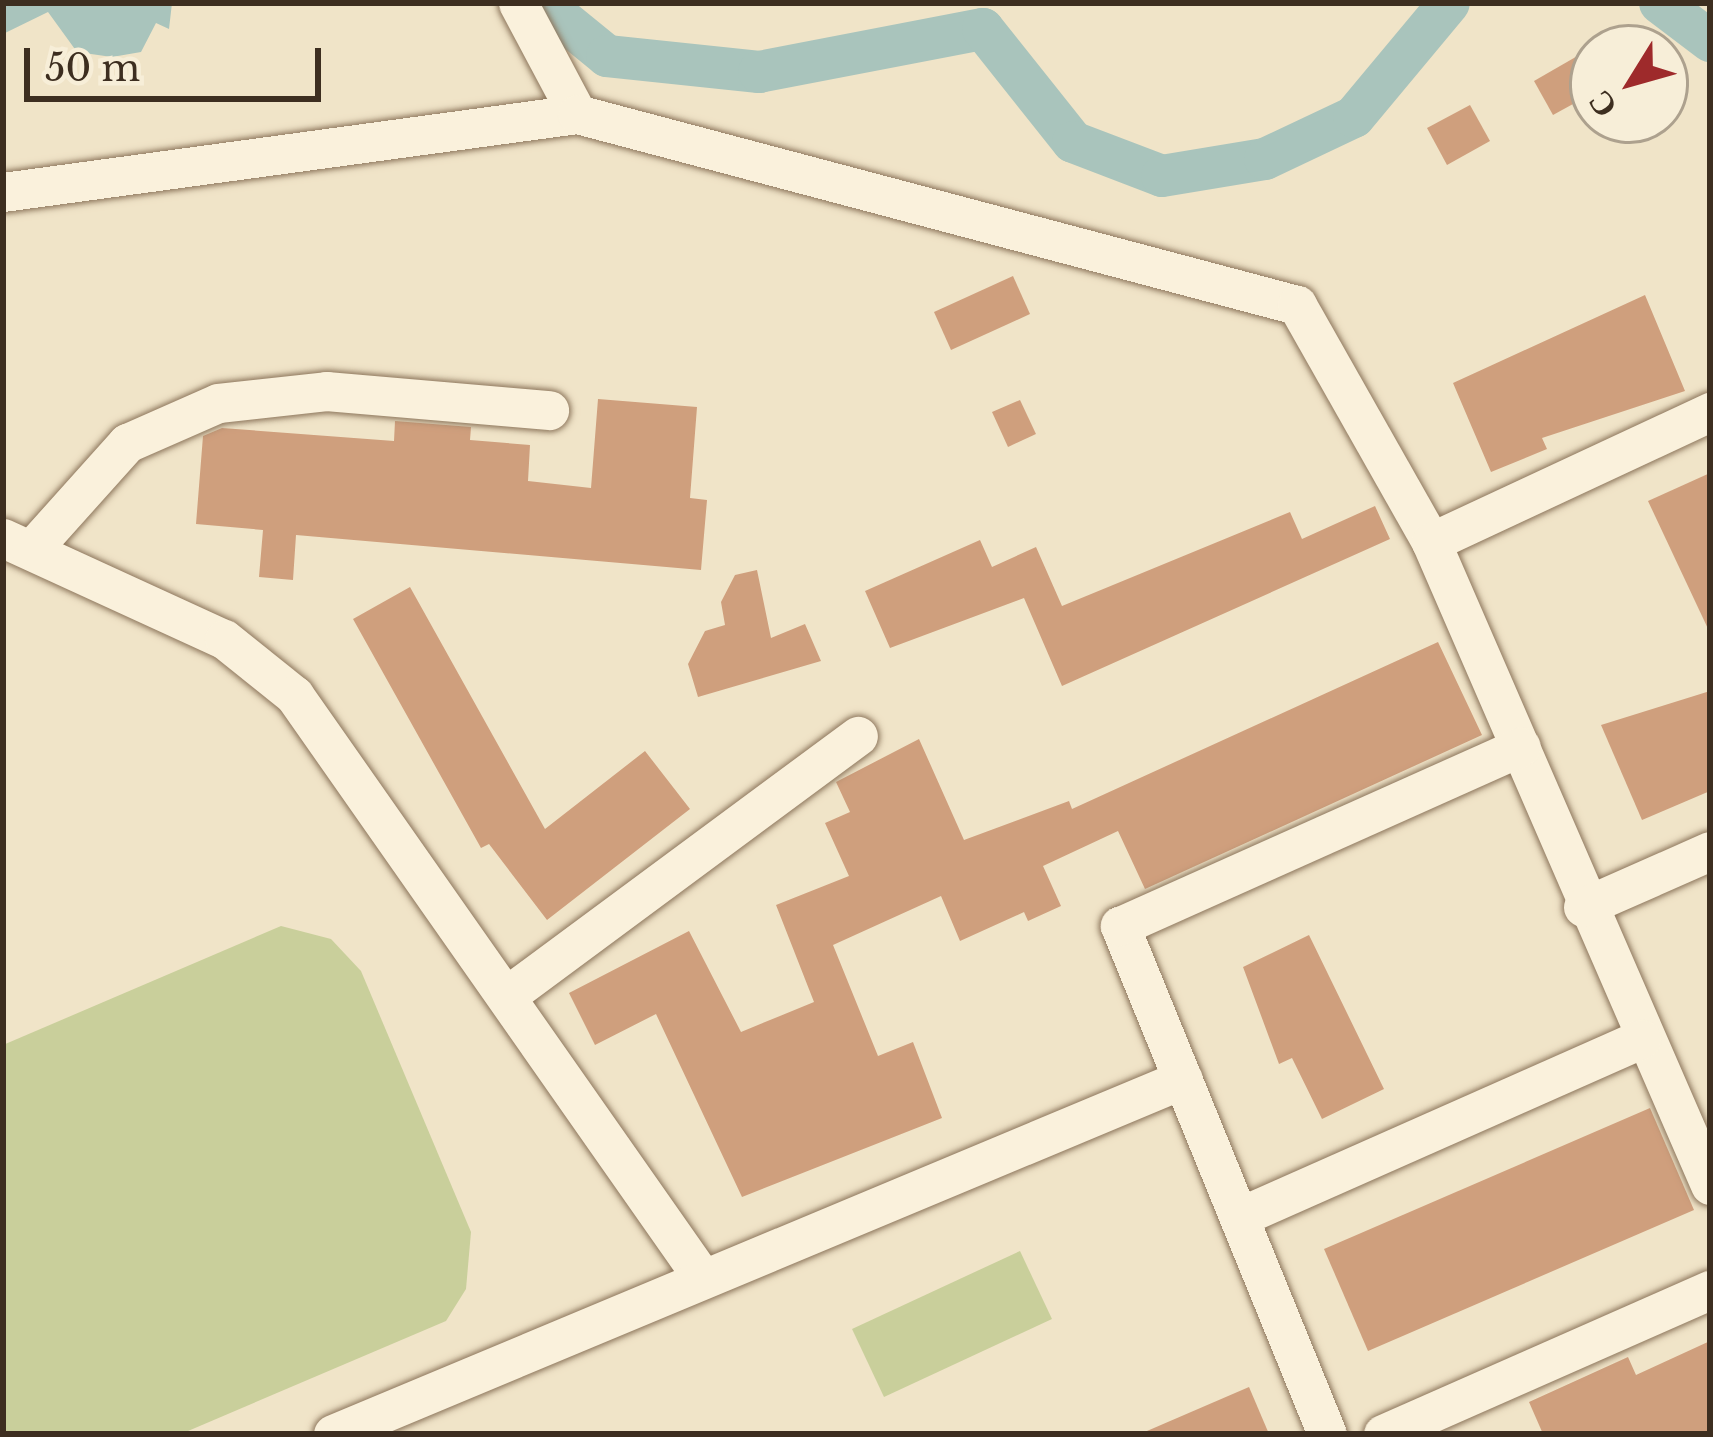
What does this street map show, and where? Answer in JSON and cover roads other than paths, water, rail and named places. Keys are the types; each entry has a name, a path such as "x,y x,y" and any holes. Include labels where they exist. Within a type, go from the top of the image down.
{"lane":[{"path":"518,3 577,114"},
{"path":"3,192 577,114 716,158 1264,288 1298,305 1431,542 1521,747 1583,907 1710,1185"},
{"path":"549,410 326,392 218,403 127,443 17,544 253,657 294,695 509,994 699,1274"},
{"path":"1431,542 1710,412"},
{"path":"509,994 858,736"},
{"path":"1327,1434 1120,926 1521,747"},
{"path":"1583,907 1710,851"},
{"path":"1239,1217 1641,1039"},
{"path":"333,1434 595,1328 699,1274 1183,1079"},
{"path":"1383,1434 1710,1290"}],"water":[{"path":"3,3 172,3 169,29 156,23 141,52 112,57 77,52 48,12 3,34"}],"waterway":[{"path":"542,3 607,56 759,72 983,29 1073,142 1162,176 1265,159 1354,117 1449,3"},
{"path":"1660,3 1710,41"}]}
